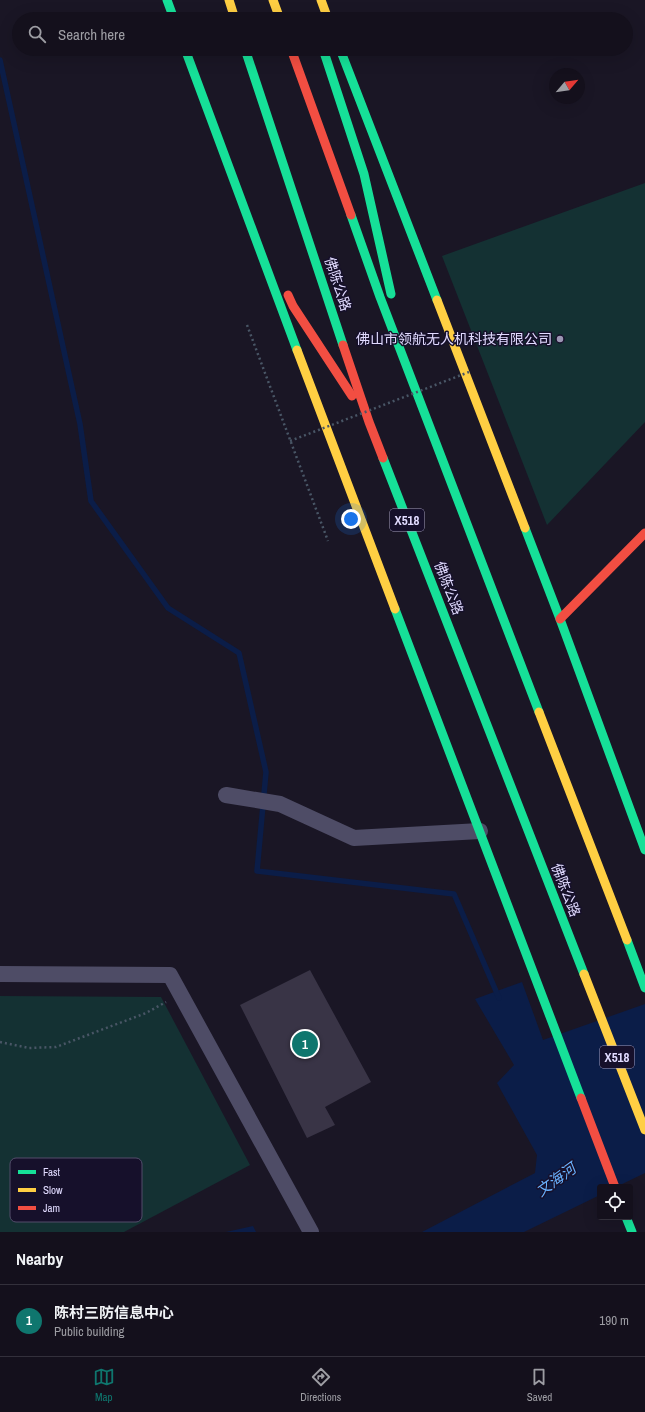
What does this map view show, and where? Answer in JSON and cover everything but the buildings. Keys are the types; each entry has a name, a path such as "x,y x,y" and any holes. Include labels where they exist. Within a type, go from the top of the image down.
{"main road":[{"path":"167,0 171,12"},
{"path":"229,0 233,12"},
{"path":"273,0 277,12"},
{"path":"321,0 321,12"},
{"path":"321,0 325,12"},
{"path":"188,56 335,452 614,1184"},
{"name":"佛陈公路","path":"247,56 369,422 645,1130"},
{"path":"293,56 407,369 645,988"},
{"path":"325,56 364,174 407,369"},
{"path":"343,56 560,619 645,850"},
{"path":"189,60 272,255"},
{"path":"284,284 293,306 369,422"},
{"path":"560,619 645,533"},
{"path":"627,1220 632,1232"}],"street":[{"path":"226,795 280,804 354,838 480,831"},
{"path":"0,974 170,975 311,1232"}],"path":[{"path":"247,325 328,541"},
{"path":"290,441 469,372"},
{"path":"0,1042 29,1048 56,1047 146,1013 181,995"}],"green space":[{"name":"佛山市领航无人机科技有限公司","path":"645,183 645,422 547,525 442,256"},
{"path":"0,996 161,997 250,1165 124,1232 0,1232"}],"water":[{"name":"文海河","path":"522,982 543,1040 645,1004 645,1173 622,1184 597,1184 597,1196 524,1232 422,1232 535,1173 537,1155 497,1083 514,1065 475,999"},
{"path":"253,1226 256,1232 226,1232"}],"waterway":[{"path":"0,60 80,424 91,501 168,608 239,653 266,772 257,871 454,894 499,998"}],"traffic: fast":[{"path":"167,0 171,12"},
{"path":"188,56 297,350"},
{"path":"247,56 343,345"},
{"path":"325,56 364,174 391,294"},
{"path":"343,56 437,300"},
{"path":"351,215 380,297 539,712"},
{"path":"383,458 584,974"},
{"path":"525,528 645,850"},
{"path":"395,609 581,1098"},
{"path":"627,940 645,988"},
{"path":"627,1220 632,1232"}],"traffic: slow":[{"path":"229,0 233,12"},
{"path":"273,0 277,12"},
{"path":"321,0 325,12"},
{"path":"437,300 525,528"},
{"path":"297,350 395,609"},
{"path":"539,712 627,940"},
{"path":"584,974 645,1130"}],"traffic: jam":[{"path":"294,56 351,215"},
{"path":"288,295 293,306 352,396"},
{"path":"343,345 383,458"},
{"path":"560,619 645,533"},
{"path":"581,1098 614,1184"}],"place":[{"name":"佛山市领航无人机科技有限公司","path":"560,339"},
{"name":"陈村三防信息中心","path":"305,1044"}]}
